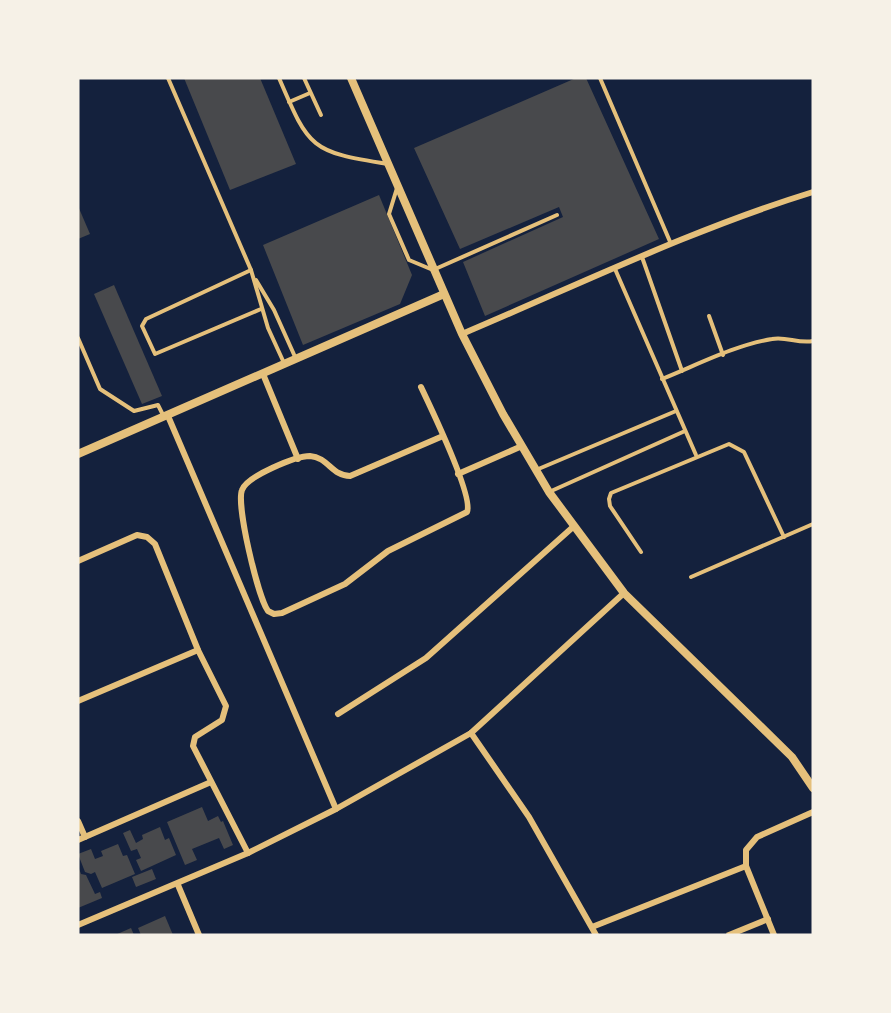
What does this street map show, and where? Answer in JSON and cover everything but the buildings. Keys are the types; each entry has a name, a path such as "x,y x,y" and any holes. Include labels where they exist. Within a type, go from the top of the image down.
{"street":[{"path":"351,78 462,334 549,492 624,593 792,757 813,788"},
{"path":"462,334 671,245 775,204 813,192"},
{"path":"78,454 444,294"},
{"path":"263,374 298,459"},
{"path":"421,387 443,436 469,502 463,515 388,550 345,584 282,613 274,614 265,608 248,548 241,494 250,479 298,459 315,457 337,474 350,476 443,436"},
{"path":"166,417 336,809"},
{"path":"458,474 522,446"},
{"path":"338,714 426,658 573,527"},
{"path":"78,561 137,535 152,540 198,650 225,706 222,720 195,737 192,743 248,853"},
{"path":"78,925 178,885 248,853 336,809 471,733 624,593"},
{"path":"78,702 198,650"},
{"path":"471,733 529,817 596,935"},
{"path":"78,840 211,782"},
{"path":"774,935 746,867 746,850 750,842 813,812"},
{"path":"78,821 85,837"},
{"path":"592,927 746,867"},
{"path":"178,885 199,935"},
{"path":"729,935 768,919"}],"lane":[{"path":"168,78 254,277 274,310 297,359"},
{"path":"279,78 301,128 318,145 355,159 388,164"},
{"path":"304,78 321,115"},
{"path":"600,78 671,245"},
{"path":"289,102 310,93"},
{"path":"398,187 389,214 398,237 409,260 433,270 557,215"},
{"path":"642,257 682,371"},
{"path":"615,269 696,455"},
{"path":"251,270 146,319 142,326 154,354 261,309"},
{"path":"254,277 261,309 285,364"},
{"path":"709,316 723,355"},
{"path":"78,338 100,390 105,395 138,411 158,405 166,417"},
{"path":"662,379 775,338 798,342 813,341"},
{"path":"536,470 676,411"},
{"path":"549,492 685,431"},
{"path":"641,552 610,506 610,496 614,490 723,445 740,448 784,537"},
{"path":"691,576 813,524"}]}
